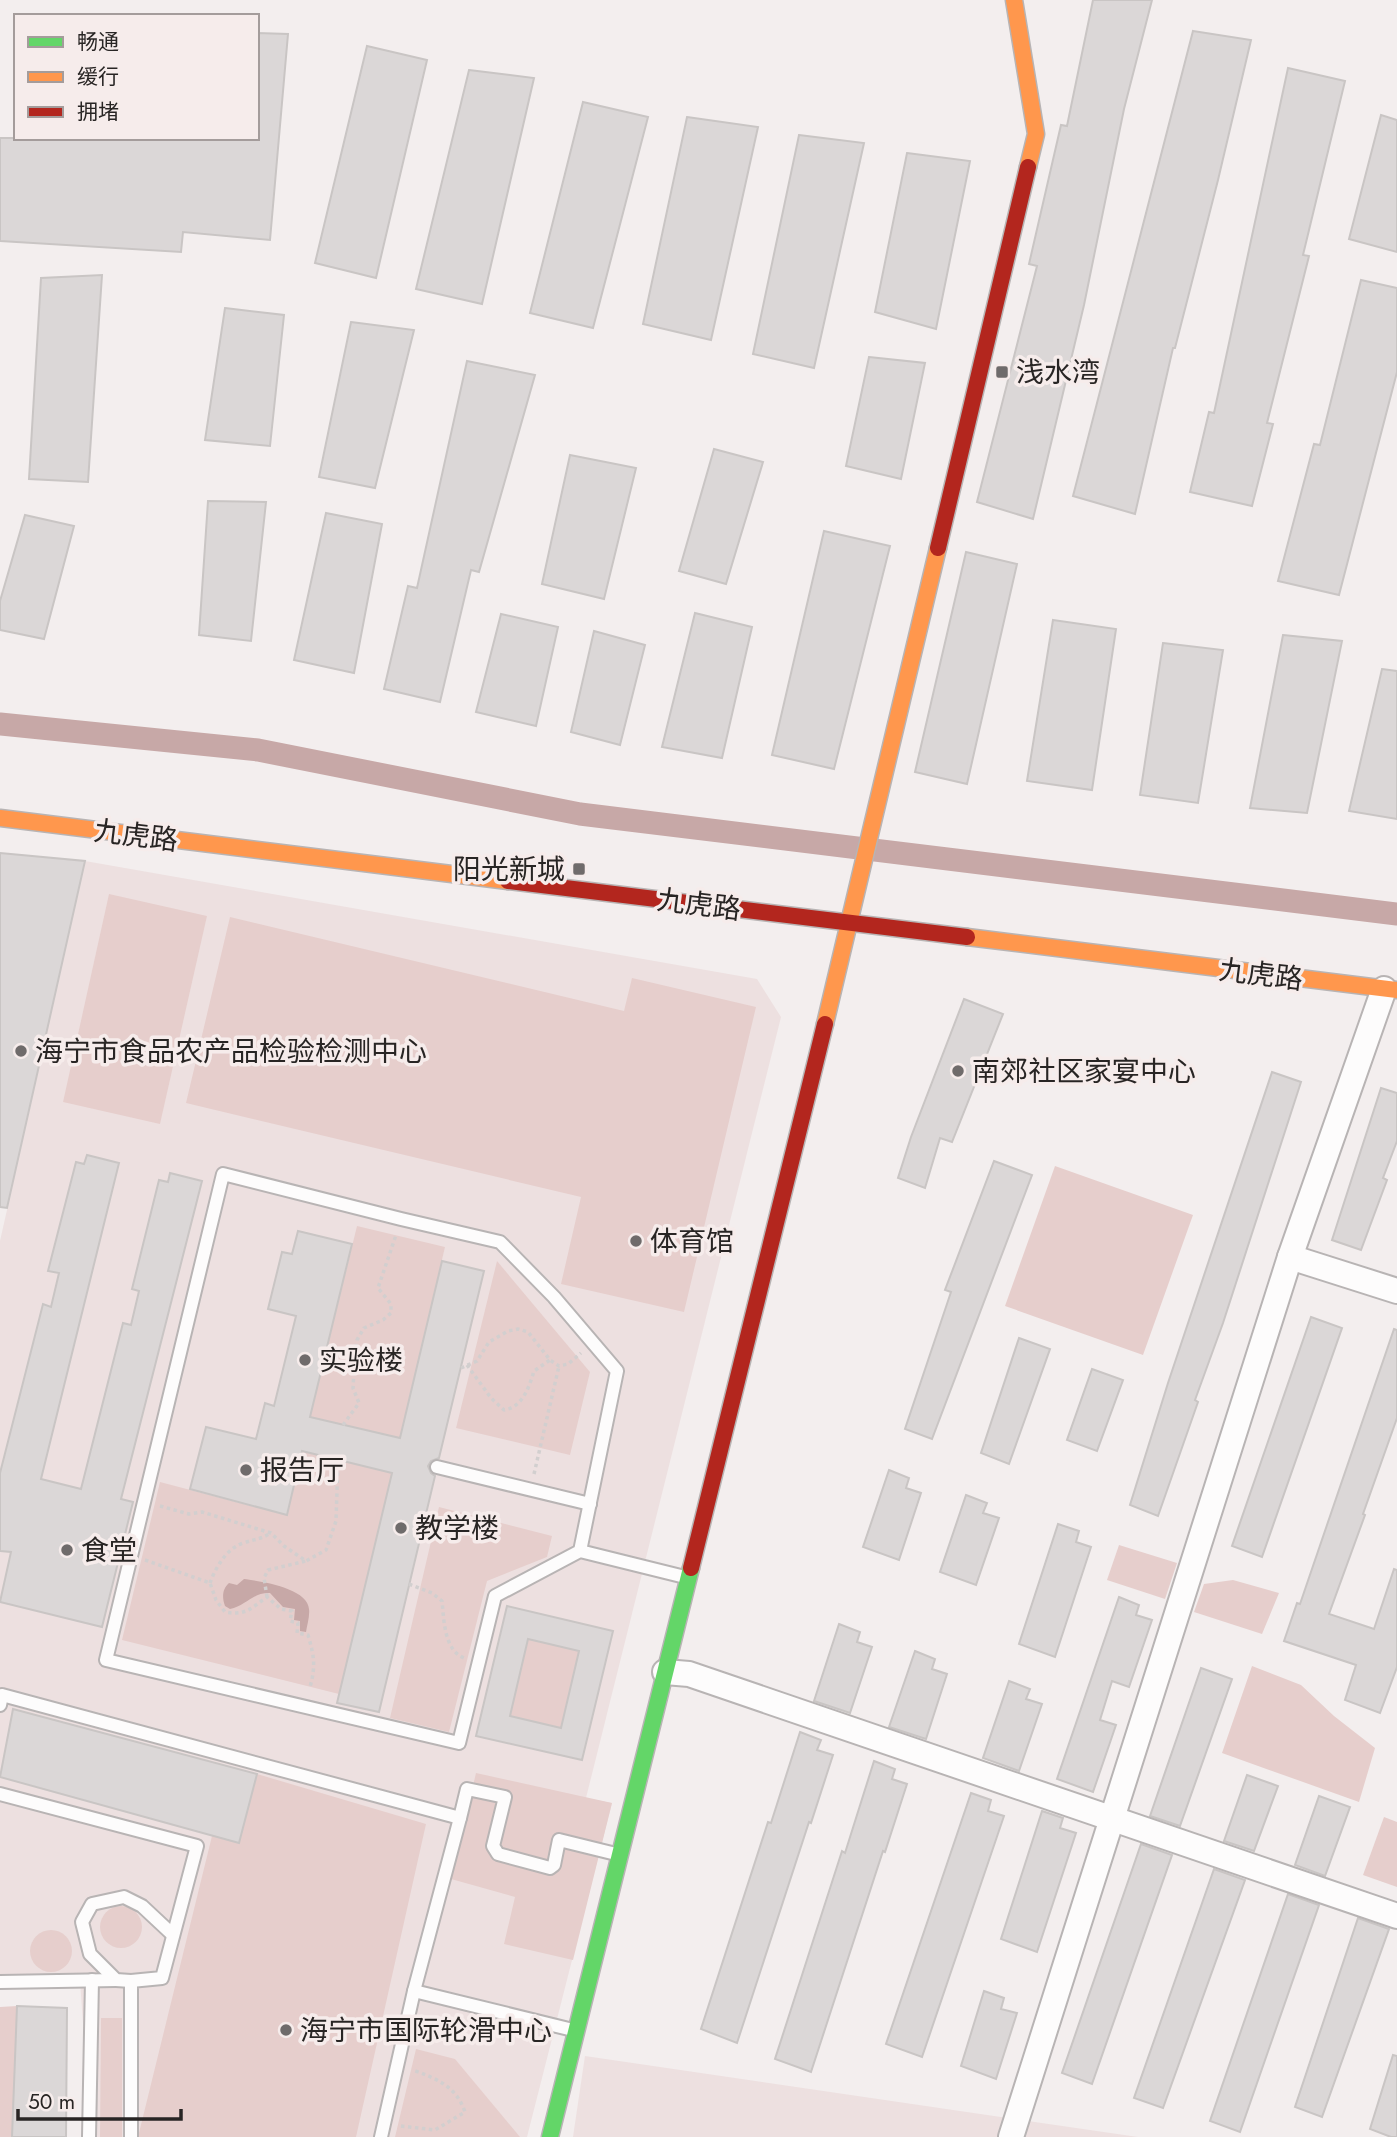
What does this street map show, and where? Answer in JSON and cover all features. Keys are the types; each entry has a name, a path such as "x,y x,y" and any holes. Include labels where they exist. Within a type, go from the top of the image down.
{"street":[{"path":"550,2137 850,923 1036,134 1014,0"},
{"name":"九虎路","path":"0,818 1390,989"},
{"path":"1012,2137 1290,1257 1390,989"},
{"path":"1290,1257 1397,1291"},
{"path":"665,1672 689,1674 1397,1916"}],"lane":[{"path":"580,1551 617,1371 554,1297 500,1242 223,1174 106,1660 459,1743 495,1596 580,1551 688,1577"},
{"path":"437,1467 590,1504"},
{"path":"0,1705 2,1695 460,1818"},
{"path":"381,2137 414,1991 467,1789 505,1797 493,1846 498,1854 550,1868 554,1865 559,1840 620,1855"},
{"path":"0,1794 197,1846 162,1978 0,1982"},
{"path":"116,1980 90,1954 82,1922 92,1904 124,1897 142,1906 173,1935"},
{"path":"89,2137 92,1980"},
{"path":"131,1980 131,2137"},
{"path":"414,1991 577,2031"}],"path":[{"path":"343,1424 359,1403 353,1388 357,1340 364,1328 383,1320 391,1313 391,1304 378,1288 401,1219"},
{"path":"461,1368 481,1357 489,1342 508,1331 519,1329 528,1332 550,1360 559,1366 568,1364 593,1343"},
{"path":"467,1366 478,1377 491,1398 504,1410 512,1409 523,1399 534,1371 550,1360"},
{"path":"531,1490 559,1366"},
{"path":"310,1687 315,1669 307,1635 297,1633 298,1623 290,1621 292,1611 281,1609 267,1595 264,1578 268,1570 306,1561 326,1549 336,1521 338,1460"},
{"path":"144,1502 189,1514 202,1512 271,1533 306,1561"},
{"path":"267,1595 238,1615 225,1612 216,1600 210,1583 217,1565 232,1549 271,1533"},
{"path":"142,1559 210,1583"},
{"path":"409,1584 432,1593 442,1601 448,1639 452,1647 457,1655 478,1664"},
{"path":"384,2123 435,2130 465,2112 452,2089 440,2080 397,2065"}],"shaded area":[{"path":"85,861 757,979 781,1017 586,1798 612,1803 527,2137 91,2137 80,1981 0,1979 0,1241"},
{"path":"109,894 207,916 160,1124 63,1102"},
{"path":"230,917 624,1011 632,978 756,1007 684,1312 561,1284 581,1197 186,1103"},
{"path":"1055,1166 1193,1215 1143,1355 1005,1306"},
{"path":"357,1226 445,1247 400,1438 310,1417"},
{"path":"497,1261 590,1372 570,1455 456,1428"},
{"path":"302,1451 392,1473 339,1694 122,1640 160,1482 286,1515"},
{"path":"439,1507 552,1536 547,1557 487,1581 449,1732 390,1718"},
{"path":"1119,1545 1177,1563 1165,1599 1107,1580"},
{"path":"244,1579 282,1587 301,1596 309,1609 306,1632 300,1631 300,1621 294,1620 295,1609 283,1607 270,1593 259,1595 230,1609 225,1606 223,1594 227,1585 237,1585"},
{"path":"1233,1580 1279,1593 1262,1634 1194,1612 1204,1584"},
{"path":"527,1639 581,1651 563,1728 510,1716"},
{"path":"1252,1666 1301,1685 1334,1716 1375,1748 1359,1802 1222,1753"},
{"path":"476,1773 612,1803 573,1960 504,1944 515,1897 451,1879"},
{"name":"海宁市国际轮滑中心","path":"257,1774 426,1824 356,2137 138,2137 212,1836 239,1843"},
{"path":"1384,1817 1397,1822 1397,1887 1363,1875"},
{"path":"121,1906 136,1912 142,1927 136,1942 121,1948 106,1942 100,1927 106,1912"},
{"path":"51,1930 66,1936 72,1951 66,1966 51,1972 36,1966 30,1951 36,1936"},
{"path":"17,2006 12,2137 0,2137 0,2007"},
{"path":"101,2018 122,2018 122,2137 100,2137"},
{"path":"416,2049 455,2059 520,2137 395,2137"},
{"path":"585,2056 1138,2137 573,2137"}],"building":[{"path":"1093,0 1152,0 1124,109 1084,305 1033,519 977,502 1037,266 1029,264 1061,125 1067,126"},
{"path":"1193,31 1251,40 1218,180 1173,348 1135,514 1073,496"},
{"path":"259,33 288,34 270,240 183,232 181,252 0,241 0,138 259,140"},
{"path":"367,46 427,60 376,278 315,263"},
{"path":"1288,68 1345,81 1303,255 1309,256 1267,423 1273,424 1252,506 1190,492 1209,412 1214,413"},
{"path":"469,70 534,78 482,304 416,289"},
{"path":"583,102 648,117 593,328 530,313"},
{"path":"1381,115 1397,120 1397,252 1349,239"},
{"path":"687,117 758,127 711,340 643,324"},
{"path":"799,135 864,143 814,368 753,354"},
{"path":"907,153 970,161 936,329 875,312"},
{"path":"102,275 88,482 29,479 41,278"},
{"path":"1361,280 1397,288 1397,372 1339,595 1278,581 1314,444 1320,445"},
{"path":"225,308 284,315 270,446 205,440"},
{"path":"351,322 414,330 375,488 319,477"},
{"path":"869,357 925,363 901,479 846,466"},
{"path":"467,361 535,375 479,572 471,570 440,702 384,689 408,586 417,588"},
{"path":"714,449 763,462 726,584 679,571"},
{"path":"570,455 636,468 604,599 542,584"},
{"path":"208,501 266,502 251,641 199,635"},
{"path":"326,513 382,524 354,673 294,660"},
{"path":"25,515 74,526 44,639 0,630 0,601"},
{"path":"824,531 890,546 834,769 772,755"},
{"path":"966,552 1017,564 967,784 915,772"},
{"path":"695,613 752,627 722,758 662,747"},
{"path":"501,614 558,627 536,726 476,712"},
{"path":"1053,620 1116,629 1092,790 1027,781"},
{"path":"594,631 645,645 620,745 571,732"},
{"path":"1283,635 1342,641 1307,813 1250,808"},
{"path":"1163,643 1223,650 1198,803 1140,795"},
{"path":"1382,669 1397,671 1397,819 1349,811"},
{"name":"海宁市食品农产品检验检测中心","path":"0,853 85,861 7,1208 0,1207"},
{"name":"南郊社区家宴中心","path":"964,999 1003,1014 952,1142 940,1138 925,1188 898,1178"},
{"path":"1272,1072 1301,1082 1223,1323 1195,1400 1198,1402 1158,1516 1130,1505"},
{"path":"1381,1088 1397,1093 1397,1141 1383,1178 1387,1180 1361,1250 1332,1240"},
{"path":"87,1155 119,1163 41,1479 81,1489 123,1323 131,1325 139,1291 132,1289 159,1180 168,1182 170,1173 202,1181 121,1499 133,1502 102,1627 0,1602 11,1552 0,1551 0,1473 43,1304 51,1307 59,1273 48,1271 76,1162 84,1164"},
{"path":"994,1161 1032,1175 932,1439 905,1429 951,1292 945,1290"},
{"path":"298,1231 352,1244 310,1417 400,1438 442,1261 484,1271 439,1458 431,1461 428,1466 435,1476 379,1712 337,1703 392,1473 302,1451 287,1515 190,1489 206,1427 256,1439 265,1403 274,1406 296,1316 268,1309 282,1252 292,1254"},
{"path":"1311,1317 1342,1328 1262,1557 1232,1546"},
{"path":"1394,1329 1397,1330 1397,1418 1329,1614 1374,1629 1394,1569 1397,1570 1397,1667 1380,1713 1345,1700 1356,1665 1284,1641 1297,1603 1300,1604"},
{"path":"1019,1338 1050,1349 1009,1464 981,1453"},
{"path":"1092,1369 1123,1380 1097,1451 1067,1440"},
{"path":"889,1470 909,1478 906,1488 921,1493 899,1560 863,1547"},
{"path":"966,1495 987,1503 983,1513 999,1518 976,1585 940,1572"},
{"path":"1058,1524 1079,1531 1076,1542 1091,1547 1055,1657 1019,1644"},
{"path":"1119,1597 1139,1605 1136,1615 1152,1620 1129,1687 1112,1681 1100,1720 1116,1725 1093,1792 1057,1779"},
{"path":"507,1606 613,1631 582,1760 476,1736","holes":["528,1639 579,1651 561,1728 510,1716"]},
{"path":"839,1624 860,1632 857,1642 872,1647 850,1713 814,1701"},
{"path":"915,1651 935,1659 932,1669 947,1674 926,1739 889,1727"},
{"path":"1201,1668 1232,1679 1180,1826 1150,1816"},
{"path":"1009,1681 1030,1689 1026,1699 1042,1704 1019,1771 983,1758"},
{"path":"13,1709 257,1774 239,1843 0,1777"},
{"path":"800,1732 821,1740 817,1750 833,1755 737,2043 701,2029"},
{"path":"874,1761 895,1769 892,1779 907,1784 811,2072 775,2059"},
{"path":"1247,1775 1278,1786 1254,1851 1224,1841"},
{"path":"971,1793 991,1800 988,1811 1004,1816 922,2057 886,2044"},
{"path":"1319,1796 1350,1807 1325,1876 1295,1865"},
{"path":"1042,1811 1063,1818 1060,1828 1076,1833 1037,1952 1001,1939"},
{"path":"1141,1844 1172,1855 1092,2084 1062,2073"},
{"path":"1214,1869 1245,1880 1163,2108 1134,2098"},
{"path":"1288,1894 1319,1905 1240,2132 1210,2121"},
{"path":"1358,1918 1389,1929 1322,2117 1295,2107"},
{"path":"984,1991 1004,1998 1001,2009 1017,2013 996,2079 961,2066"},
{"path":"17,2006 67,2008 66,2137 12,2137"},
{"path":"1393,2055 1397,2056 1397,2137 1370,2129"}],"waterway":[{"path":"0,724 258,750 580,814 1397,914"}],"traffic: fast":[{"path":"550,2137 691,1568"}],"traffic: slow":[{"path":"1014,0 1036,134 1028,167"},
{"path":"825,1024 938,548"},
{"path":"0,818 508,881"},
{"path":"967,937 1397,990"}],"traffic: jam":[{"path":"938,548 1028,167"},
{"path":"508,881 967,937"},
{"path":"691,1568 825,1024"}],"place":[{"name":"浅水湾","path":"1002,372"},
{"name":"阳光新城","path":"579,869"},
{"name":"海宁市食品农产品检验检测中心","path":"21,1051"},
{"name":"南郊社区家宴中心","path":"958,1071"},
{"name":"体育馆","path":"636,1241"},
{"name":"实验楼","path":"305,1360"},
{"name":"报告厅","path":"246,1470"},
{"name":"教学楼","path":"401,1528"},
{"name":"食堂","path":"67,1550"},
{"name":"海宁市国际轮滑中心","path":"286,2030"}]}
